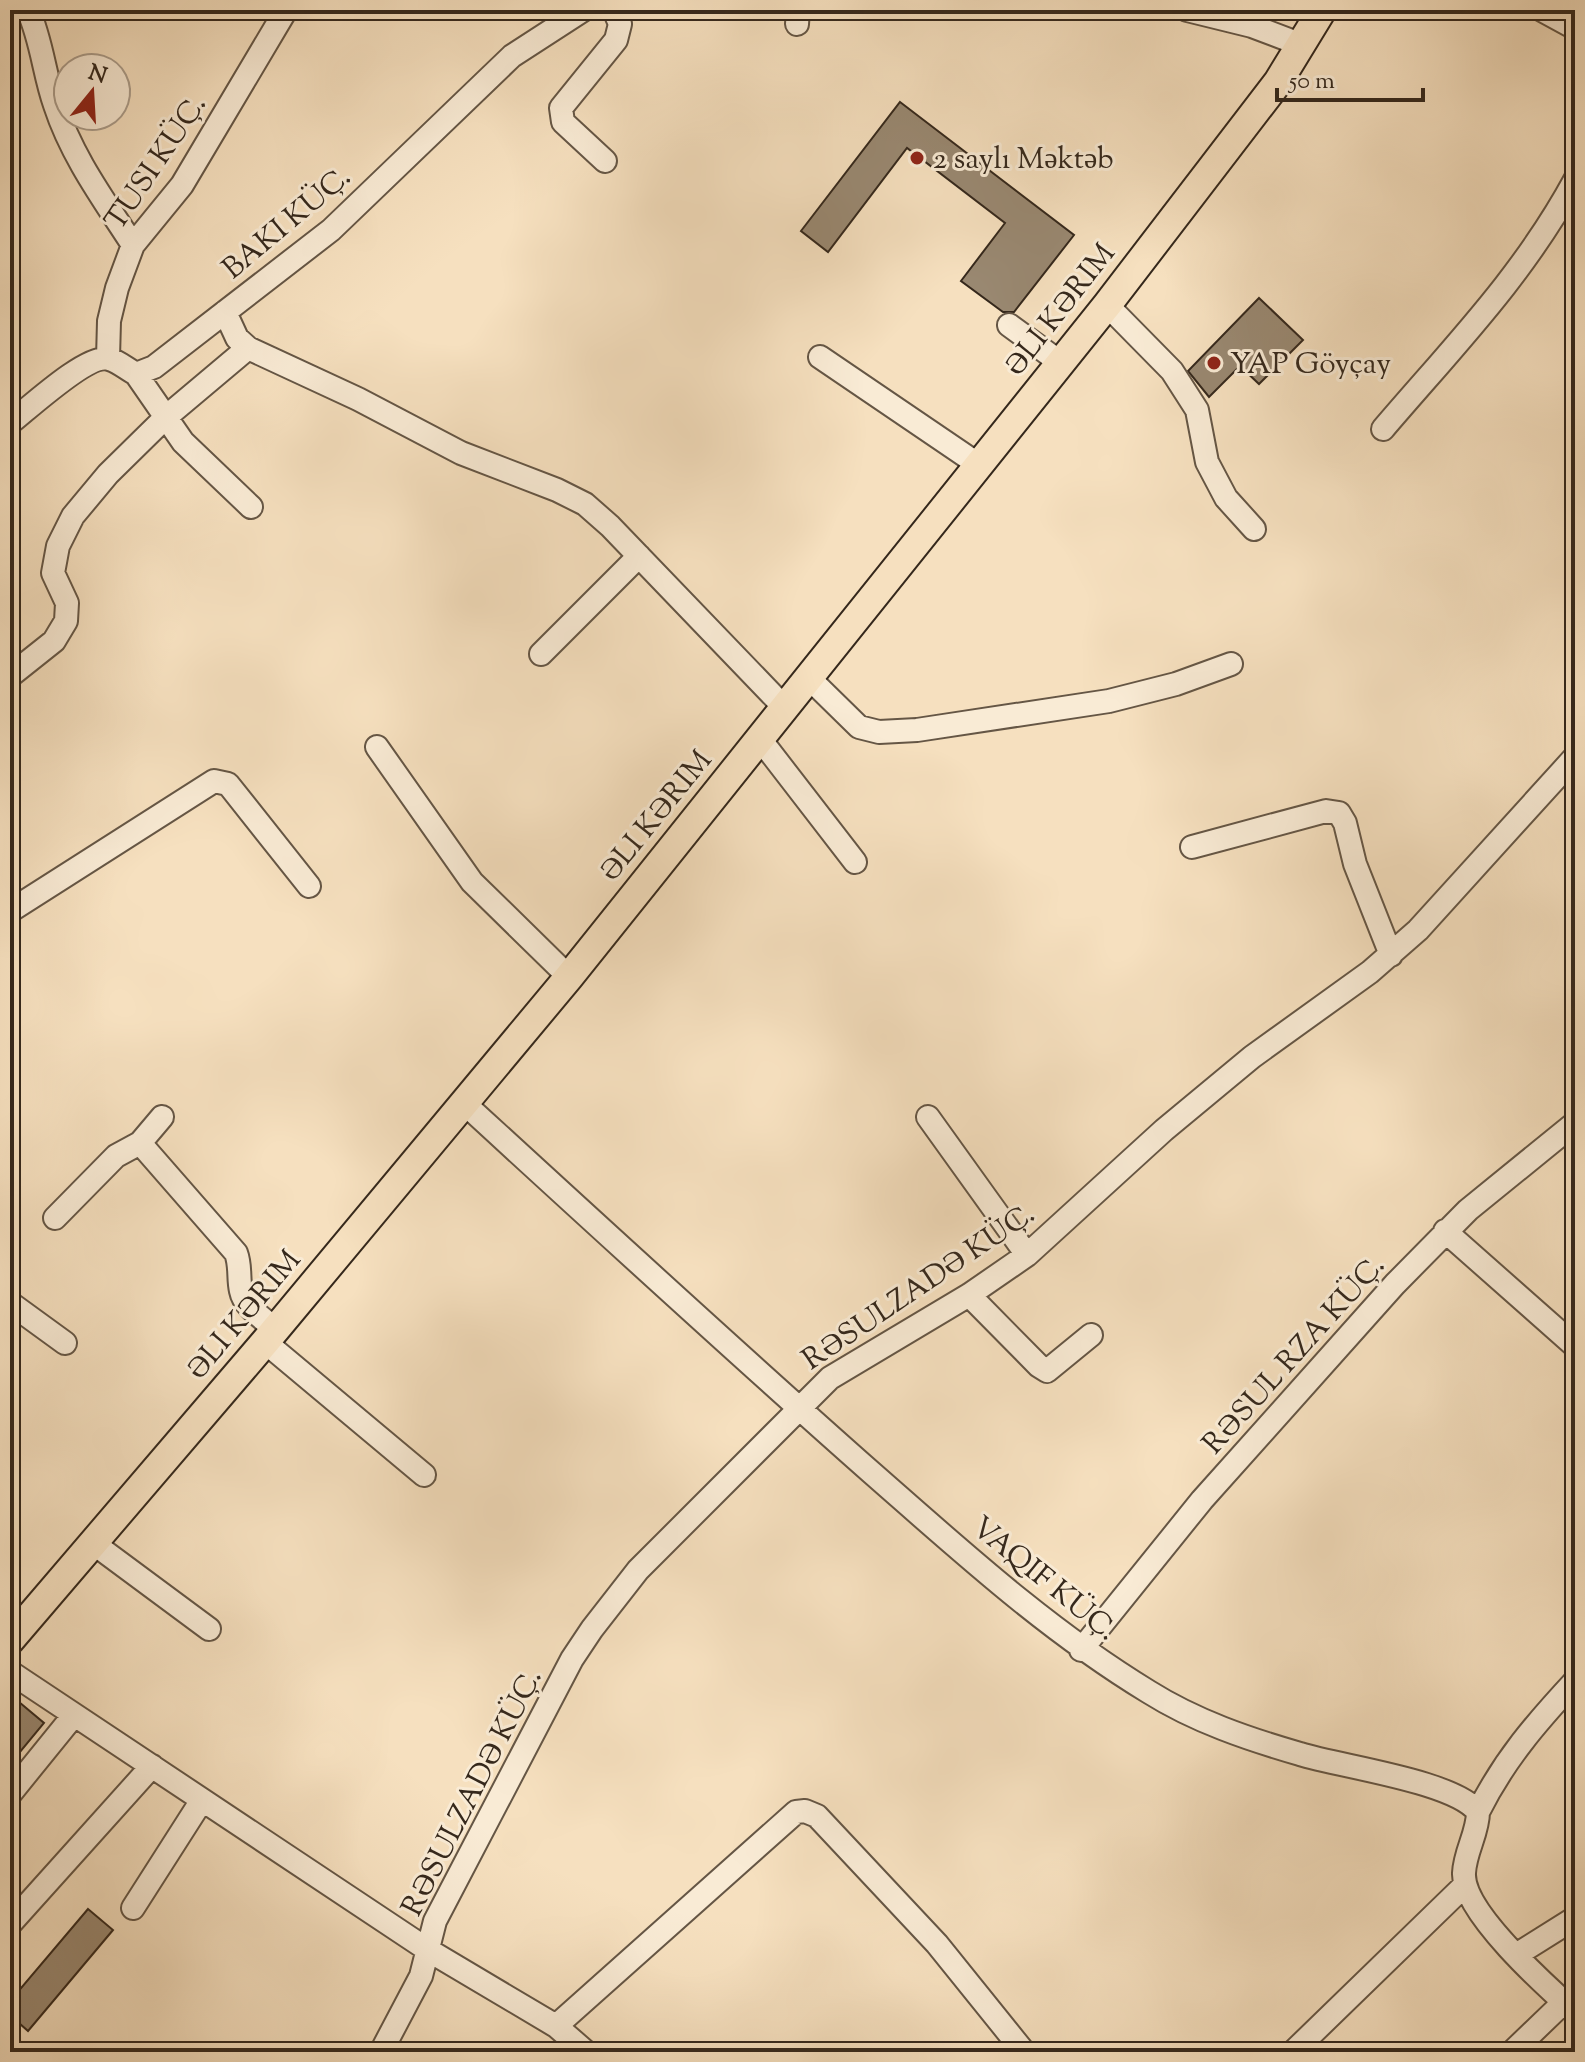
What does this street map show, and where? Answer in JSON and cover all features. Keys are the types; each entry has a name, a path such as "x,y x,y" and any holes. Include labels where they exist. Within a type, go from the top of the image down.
{"main road":[{"name":"ƏLI KƏRIM","path":"10,1640 270,1336 569,977 1107,305 1278,82 1322,10"}],"street":[{"path":"28,10 36,28 54,104 66,134 82,168 133,245"},
{"name":"TUSI KÜÇ.","path":"108,358 112,310 122,271 133,245 182,185 286,10"},
{"path":"136,374 154,367 331,230 512,56 583,10"},
{"path":"605,161 563,122 561,108 616,40 620,24 614,10"},
{"path":"1187,10 1252,26 1302,45"},
{"path":"1542,10 1575,28"},
{"path":"1383,429 1504,291 1529,257 1575,180"},
{"path":"1107,305 1172,371 1197,410 1207,462 1213,474 1226,498 1254,529"},
{"path":"225,312 237,338 248,348 358,399 461,453 585,504 785,708"},
{"path":"1009,325 1061,363"},
{"path":"10,676 54,641 66,621 67,603 53,573 58,546 73,516 108,474 166,417 248,348"},
{"path":"820,357 979,465"},
{"path":"10,423 71,375 97,359 108,358 136,374 183,442 251,507"},
{"path":"541,654 639,556"},
{"path":"809,678 859,727 879,732 917,730 1109,701 1176,684 1231,664"},
{"path":"760,739 855,862"},
{"path":"377,747 472,882 569,977"},
{"name":"RƏSULZADƏ KÜÇ.","path":"381,2052 421,1976 435,1921 572,1659 638,1570 830,1378 969,1295 1027,1255 1164,1130 1252,1057 1391,955 1418,930 1575,757"},
{"path":"10,911 214,781 228,784 309,886"},
{"path":"1192,847 1326,811 1339,813 1345,823 1355,864 1391,955"},
{"name":"VAQIF KÜÇ.","path":"465,1104 799,1408 1023,1605 1081,1650 1153,1695 1220,1728 1302,1755 1458,1796 1472,1804 1478,1812"},
{"path":"55,1218 116,1156 140,1143 162,1117"},
{"path":"928,1117 1027,1255"},
{"name":"RƏSUL RZA KÜÇ.","path":"1081,1650 1202,1500 1395,1284 1445,1231 1575,1123"},
{"path":"140,1143 236,1253 240,1263 241,1294 270,1336 424,1475"},
{"path":"1445,1231 1575,1346"},
{"path":"969,1295 1047,1371 1091,1335"},
{"path":"10,1303 65,1343"},
{"path":"93,1543 209,1629"},
{"path":"10,1672 428,1950 556,2026 586,2052"},
{"path":"1512,2052 1569,2007 1516,1955 1484,1917 1465,1885 1467,1855 1478,1823 1478,1812 1506,1762 1533,1726 1575,1681"},
{"path":"10,1794 74,1715"},
{"path":"10,1924 152,1766"},
{"path":"133,1908 202,1800"},
{"path":"556,2026 796,1812 805,1811 817,1816 937,1944 1024,2052"},
{"path":"1293,2052 1465,1885"},
{"path":"1516,1955 1575,1918"}],"building":[{"path":"900,102 1074,235 1014,312 1003,312 961,281 1005,223 907,148 828,252 801,231"},
{"path":"1259,298 1303,340 1259,384 1240,366 1209,397 1188,371"},
{"path":"19,1702 44,1723 10,1764 10,1712"},
{"path":"88,1909 113,1930 28,2031 10,2015 10,2001"}],"place":[{"name":"2 saylı Məktəb","path":"917,158"},
{"name":"YAP Göyçay","path":"1214,363"}]}
